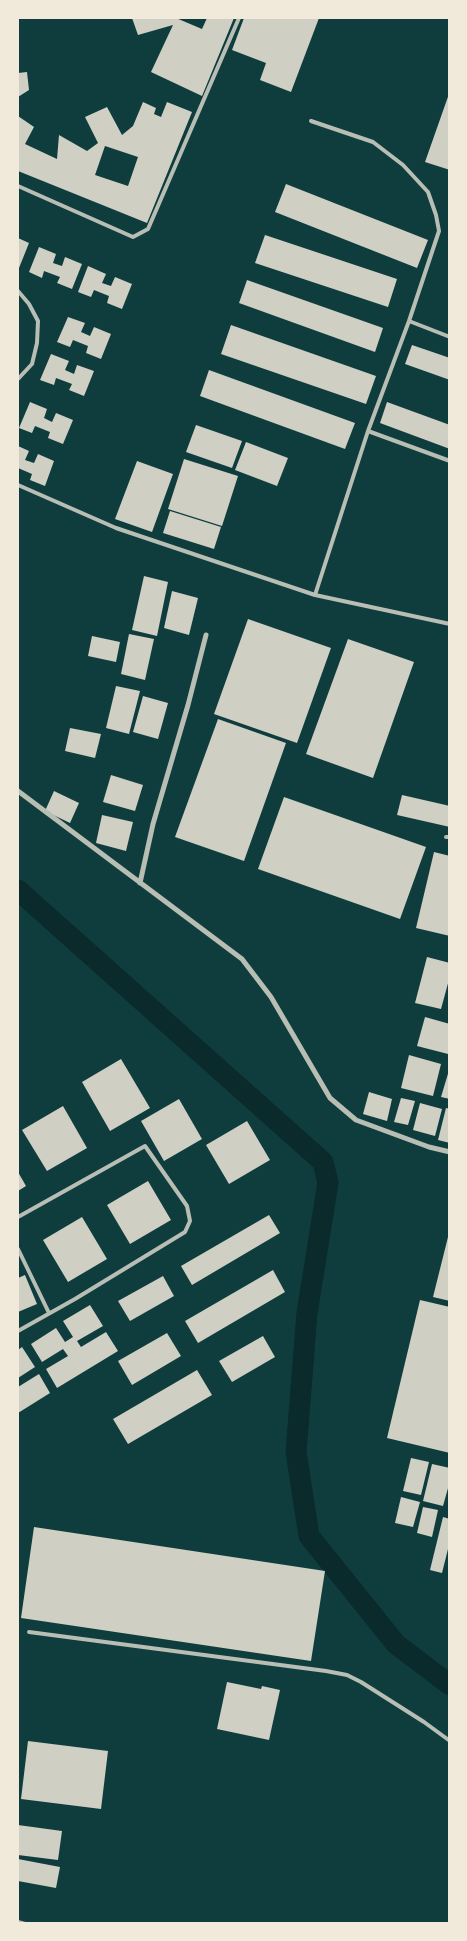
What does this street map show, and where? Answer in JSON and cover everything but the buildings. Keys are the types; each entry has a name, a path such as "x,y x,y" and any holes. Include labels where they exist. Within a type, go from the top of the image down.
{"street":[{"path":"140,883 153,824 188,706 206,635"},
{"path":"18,791 242,959 271,997 330,1098 356,1120 429,1147 450,1152"}],"lane":[{"path":"18,186 133,236 148,230 240,18"},
{"path":"311,120 373,142 403,165 428,192 439,231 409,321 368,431 314,595"},
{"path":"18,291 29,304 38,320 37,343 32,364 18,379"},
{"path":"409,321 450,337"},
{"path":"368,431 450,461"},
{"path":"18,485 116,528 314,595 450,624"},
{"path":"18,1217 145,1146 187,1206 190,1221 185,1232 18,1330"},
{"path":"18,1250 49,1313"},
{"path":"29,1632 316,1669 346,1675 361,1682 450,1741"},
{"path":"18,1922 25,1924"}],"waterway":[{"path":"18,890 323,1162 328,1183 307,1313 296,1452 309,1536 396,1644 450,1685"}]}
